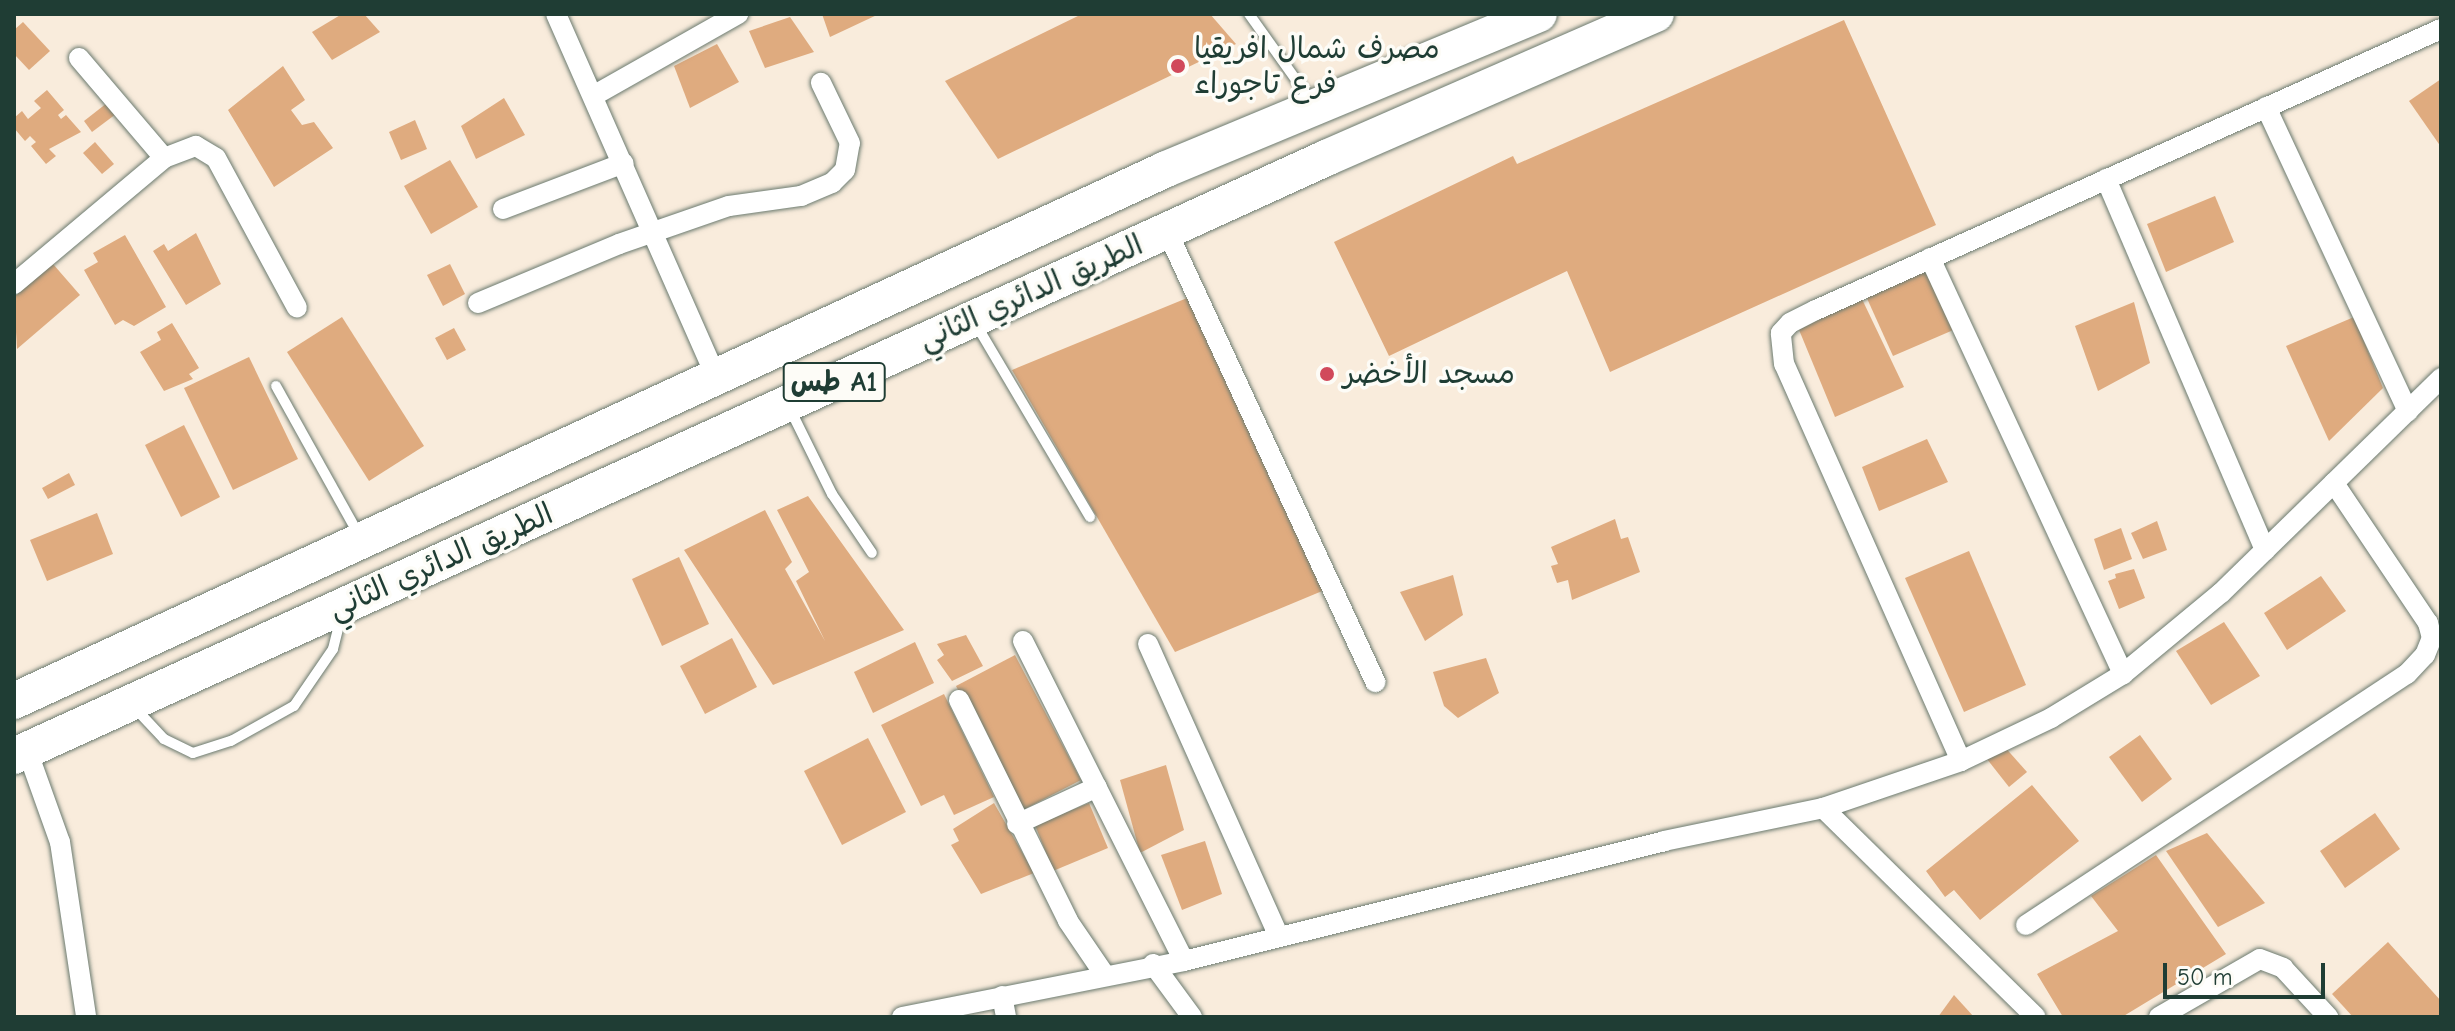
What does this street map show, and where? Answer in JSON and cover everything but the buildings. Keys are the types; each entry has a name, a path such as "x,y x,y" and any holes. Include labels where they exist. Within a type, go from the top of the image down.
{"highway":[{"name":"الطريق الدائري الثاني","path":"14,701 715,375 1314,106 1539,14"},
{"name":"الطريق الدائري الثاني","path":"20,753 1326,158 1656,14"},
{"path":"1428,60 1428,85 1446,106"},
{"path":"1314,106 1328,116 1334,133 1326,158"}],"street":[{"path":"556,14 656,232 715,375"},
{"path":"593,96 738,14"},
{"path":"1961,761 1780,345 1790,323 2441,29"},
{"path":"79,58 164,158"},
{"path":"478,303 656,232 754,199 801,196 832,183 845,170 850,143 821,83"},
{"path":"2266,107 2408,411"},
{"path":"14,284 164,158 196,146 216,158 297,308"},
{"path":"503,209 624,163"},
{"path":"2106,179 2265,550"},
{"path":"1167,231 1375,682"},
{"path":"1930,258 2123,674"},
{"path":"902,1017 1153,964 1184,961 1278,934 1823,808 1961,761 2051,718 2123,674 2265,550 2439,383"},
{"path":"2026,925 2407,674 2425,655 2432,638 2428,623 2334,483"},
{"path":"1023,641 1184,961"},
{"path":"1148,644 1278,934"},
{"path":"959,700 1017,824 1068,921 1104,974"},
{"path":"20,753 60,842 86,1017"},
{"path":"1017,824 1097,787"},
{"path":"1823,808 2036,1017"},
{"path":"2159,1017 2260,959 2283,968 2328,1017"},
{"path":"1153,964 1192,1017"},
{"path":"1002,996 1006,1017"}],"lane":[{"path":"1249,14 1314,106"},
{"path":"973,319 1090,517"},
{"path":"276,386 362,540"},
{"path":"788,403 832,494 872,553"},
{"path":"130,703 164,739 193,753 231,741 294,706 333,649 345,605"}],"place":[{"name":"مصرف شمال افريقيا فرع تاجوراء","path":"1178,66"},
{"name":"مسجد الأخضر","path":"1327,374"}]}
